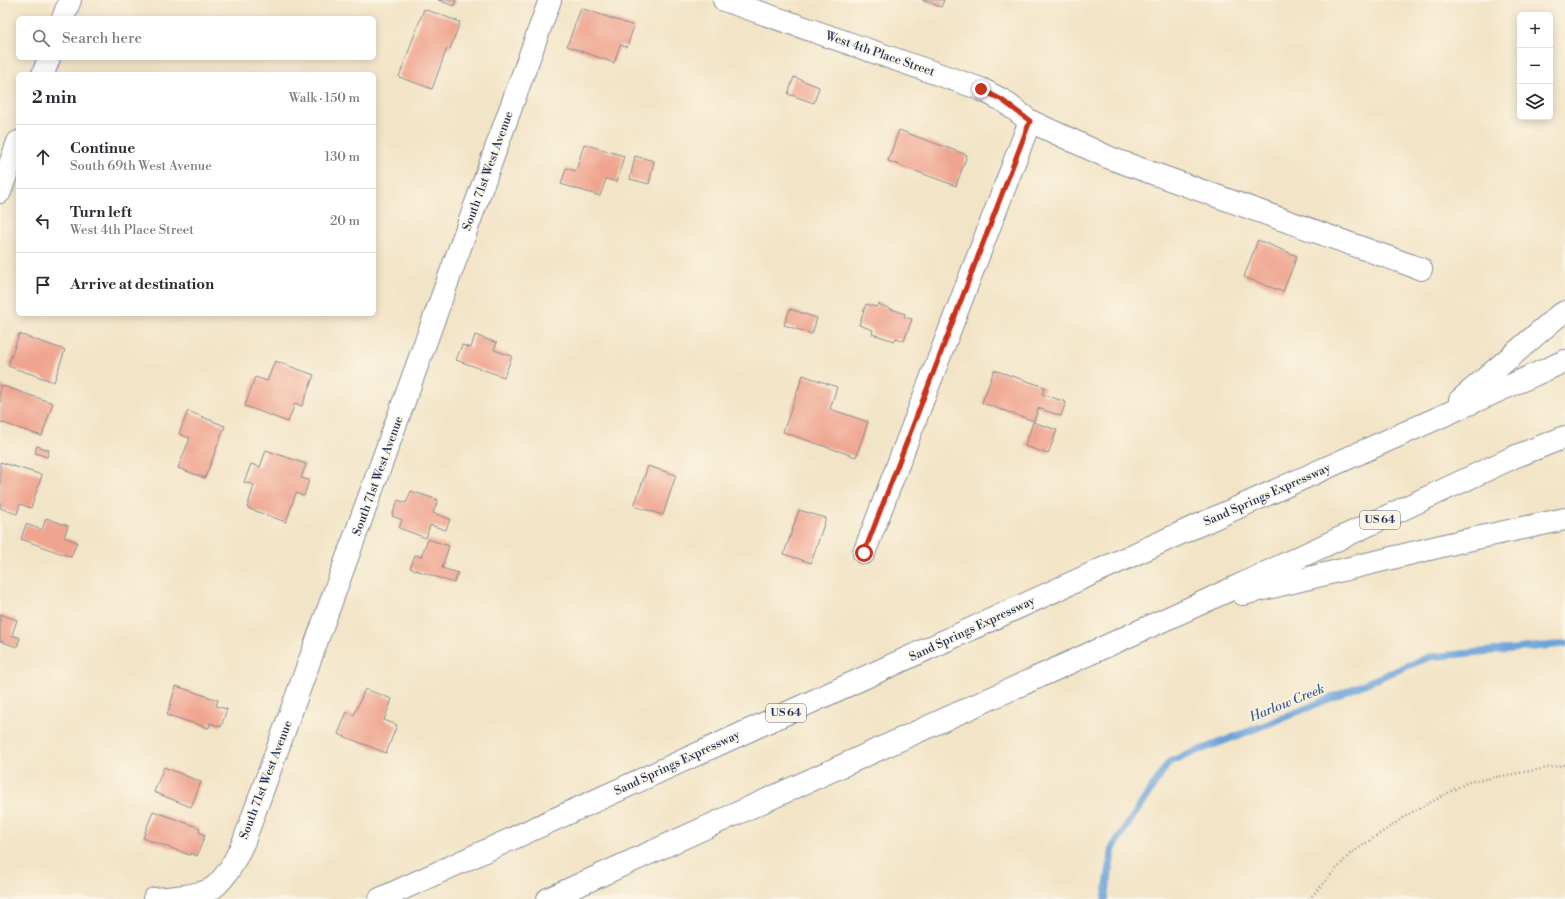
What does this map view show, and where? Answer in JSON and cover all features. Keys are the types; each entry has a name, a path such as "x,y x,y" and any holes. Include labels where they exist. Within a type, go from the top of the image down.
{"main road":[{"path":"64,16 70,0"},
{"name":"South 71st West Avenue","path":"154,899 187,896 212,889 224,876 234,861 244,841 550,0"},
{"name":"West 4th Place Street","path":"724,0 981,89 1002,100 1030,121 1110,158 1421,269"},
{"path":"44,72 48,60"},
{"path":"864,553 1030,121"},
{"path":"0,192 16,148"},
{"path":"1442,416 1558,316 1565,312"},
{"name":"Sand Springs Expressway","path":"380,899 1185,531 1565,361"},
{"name":"US 64","path":"548,899 1196,605 1514,457 1565,437"},
{"path":"1196,605 1458,542 1565,519"}],"path":[{"path":"1309,899 1350,854 1409,814 1468,782 1565,765"}],"building":[{"path":"438,0 456,0 454,6"},
{"path":"922,0 944,0 941,7"},
{"path":"581,8 634,26 627,47 620,45 614,63 567,46"},
{"path":"424,9 460,22 450,49 447,48 432,89 399,77"},
{"path":"794,77 819,87 814,103 788,94"},
{"path":"899,130 967,155 956,186 888,161"},
{"path":"584,144 624,156 617,182 606,179 600,196 561,184 566,168 576,171"},
{"path":"635,156 654,161 649,184 630,179"},
{"path":"1258,240 1297,256 1283,292 1244,277"},
{"path":"866,304 876,307 878,304 905,314 904,317 912,319 904,341 896,338 895,341 872,334 873,330 859,325"},
{"path":"790,309 817,318 812,334 784,325"},
{"path":"19,334 65,350 54,382 8,366"},
{"path":"475,335 497,343 494,350 512,356 504,377 456,360 462,345 471,348"},
{"path":"275,361 314,375 302,406 295,403 288,422 245,406 255,377 267,381"},
{"path":"994,370 1045,387 1042,394 1066,402 1061,416 1038,408 1034,421 982,403"},
{"path":"803,375 837,387 830,409 868,422 856,457 783,432"},
{"path":"0,385 53,403 42,436 0,422"},
{"path":"188,411 225,426 205,478 178,468 190,438 179,434"},
{"path":"1033,422 1057,430 1048,454 1025,446"},
{"path":"37,446 49,450 47,457 35,453"},
{"path":"266,450 306,464 301,478 309,480 304,496 296,493 286,522 247,508 254,485 244,482 251,464 260,467"},
{"path":"0,462 42,475 31,508 20,504 17,514 0,508"},
{"path":"648,466 676,475 663,515 634,506"},
{"path":"411,491 438,500 433,513 450,519 446,530 430,525 426,538 399,528 402,520 392,516 398,500 406,503"},
{"path":"799,510 826,518 811,563 784,554"},
{"path":"46,518 68,526 64,537 77,542 71,557 21,539 26,524 42,530"},
{"path":"428,539 449,546 442,568 458,573 454,583 410,568 415,555 421,557"},
{"path":"0,614 17,620 12,635 20,638 17,647 0,641"},
{"path":"176,686 218,700 216,706 227,709 221,727 210,723 209,728 167,715"},
{"path":"365,689 392,699 384,720 397,725 386,753 338,734 347,712 354,715"},
{"path":"164,767 201,782 191,807 154,792"},
{"path":"153,811 200,828 199,832 205,835 197,856 191,853 190,855 143,838"}],"waterway":[{"name":"Harlow Creek","path":"1105,899 1113,847 1169,762 1273,722 1429,657 1565,644"}],"route":[{"path":"864,553 1030,121 1002,100 981,89"}]}
